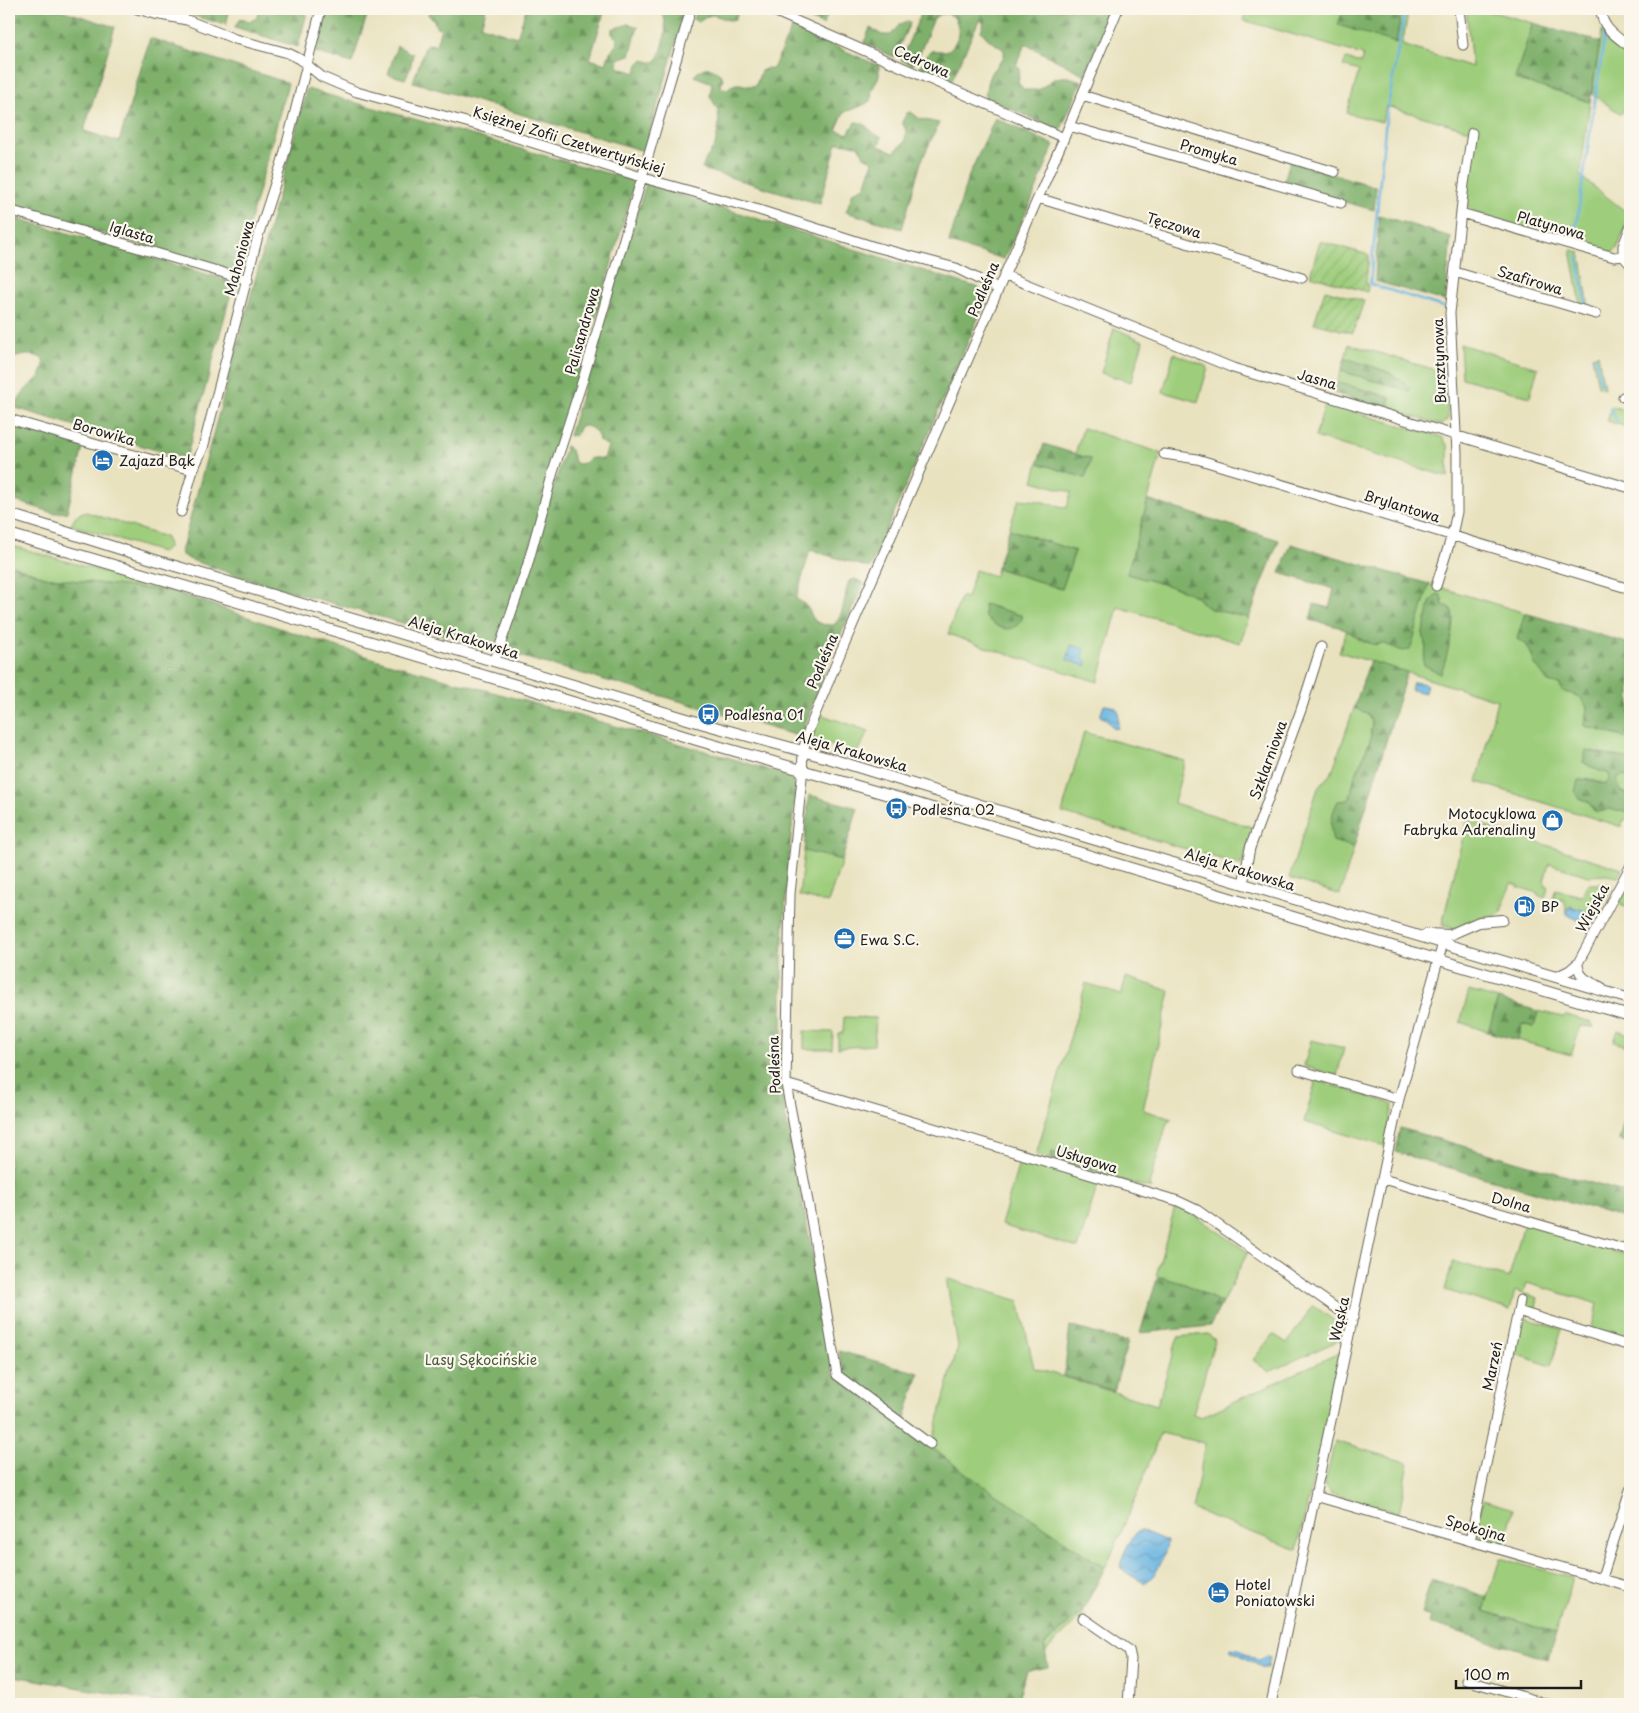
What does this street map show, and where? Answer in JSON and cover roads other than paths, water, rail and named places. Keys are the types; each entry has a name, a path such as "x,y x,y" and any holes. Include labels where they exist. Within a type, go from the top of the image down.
{"main road":[{"name":"Aleja Krakowska","path":"9,514 155,560 495,660 704,724 803,751 1630,999"},
{"path":"9,534 802,772 900,798 1628,1016"},
{"path":"1409,933 1449,935 1479,922 1502,920"}],"street":[{"name":"Księżnej Zofii Czetwertyńskiej","path":"137,9 187,20 235,40 288,53 300,59 322,77 357,92 477,125 872,246 956,268 998,289"},
{"name":"Mahoniowa","path":"181,512 193,470 203,448 258,236 282,159 321,9"},
{"name":"Palisandrowa","path":"495,660 527,566 553,472 584,376 691,9"},
{"name":"Cedrowa","path":"769,9 1064,138"},
{"path":"1459,9 1463,45"},
{"path":"1599,9 1605,27 1630,47"},
{"name":"Podleśna","path":"930,1444 837,1375 786,1084 790,894 803,751 809,729 840,654 1070,126 1116,10"},
{"path":"1082,96 1335,172"},
{"name":"Promyka","path":"1070,126 1340,203"},
{"name":"Bursztynowa","path":"1436,586 1457,512 1450,321 1461,213 1472,133"},
{"name":"Tęczowa","path":"1038,198 1302,278"},
{"name":"Iglasta","path":"9,210 248,280"},
{"name":"Platynowa","path":"1461,213 1614,257 1623,256"},
{"path":"1630,228 1623,246 1623,256 1630,264"},
{"name":"Szafirowa","path":"1455,272 1596,314"},
{"name":"Jasna","path":"1004,275 1233,368 1630,488"},
{"name":"Borowika","path":"9,419 115,450 193,470"},
{"name":"Brylantowa","path":"1164,454 1197,458 1630,589"},
{"name":"Szklarniowa","path":"1243,884 1250,848 1301,710 1321,647"},
{"name":"Wiejska","path":"1578,963 1630,867"},
{"name":"Wąska","path":"1270,1704 1400,1099 1443,943"},
{"path":"1556,976 1570,970 1578,963"},
{"path":"1578,963 1578,970 1582,977 1618,995"},
{"path":"1299,1070 1400,1099"},
{"name":"Usługowa","path":"786,1084 1178,1201 1197,1210 1343,1313 1354,1316"},
{"name":"Dolna","path":"1383,1179 1630,1251"},
{"name":"Marzeń","path":"1470,1541 1520,1300"},
{"path":"1518,1311 1630,1346"},
{"path":"1602,1578 1630,1490"},
{"name":"Spokojna","path":"1315,1496 1630,1587"},
{"path":"1084,1618 1129,1650 1131,1659 1128,1704"},
{"path":"1466,1680 1548,1704"}],"water":[{"path":"1071,645 1085,649 1083,657 1087,662 1086,666 1067,660"},
{"path":"1413,682 1427,684 1425,693 1411,690"},
{"path":"1104,705 1117,709 1119,715 1118,728 1114,729 1106,719 1100,716"},
{"path":"1570,906 1591,913 1586,924 1566,914"},
{"path":"1140,1530 1167,1541 1165,1553 1157,1571 1144,1583 1120,1567 1127,1547"},
{"path":"1231,1648 1239,1649 1259,1661 1267,1656 1270,1657 1268,1668 1263,1668 1230,1650"}],"waterway":[{"path":"1405,9 1386,118 1370,284 1443,307"},
{"path":"1574,240 1605,33"},
{"path":"1577,255 1586,303"},
{"path":"1595,356 1601,384"},
{"path":"1610,409 1618,423"}],"place":[{"name":"Zajazd Bąk","path":"103,460"},
{"name":"Podleśna 01","path":"708,714"},
{"name":"Podleśna 02","path":"896,809"},
{"name":"Motocyklowa Fabryka Adrenaliny","path":"1552,821"},
{"name":"BP","path":"1525,906"},
{"name":"Ewa S.C.","path":"844,939"},
{"name":"Hotel Poniatowski","path":"1219,1592"}],"park label":[{"name":"Lasy Sękocińskie","path":"481,1359"}]}
